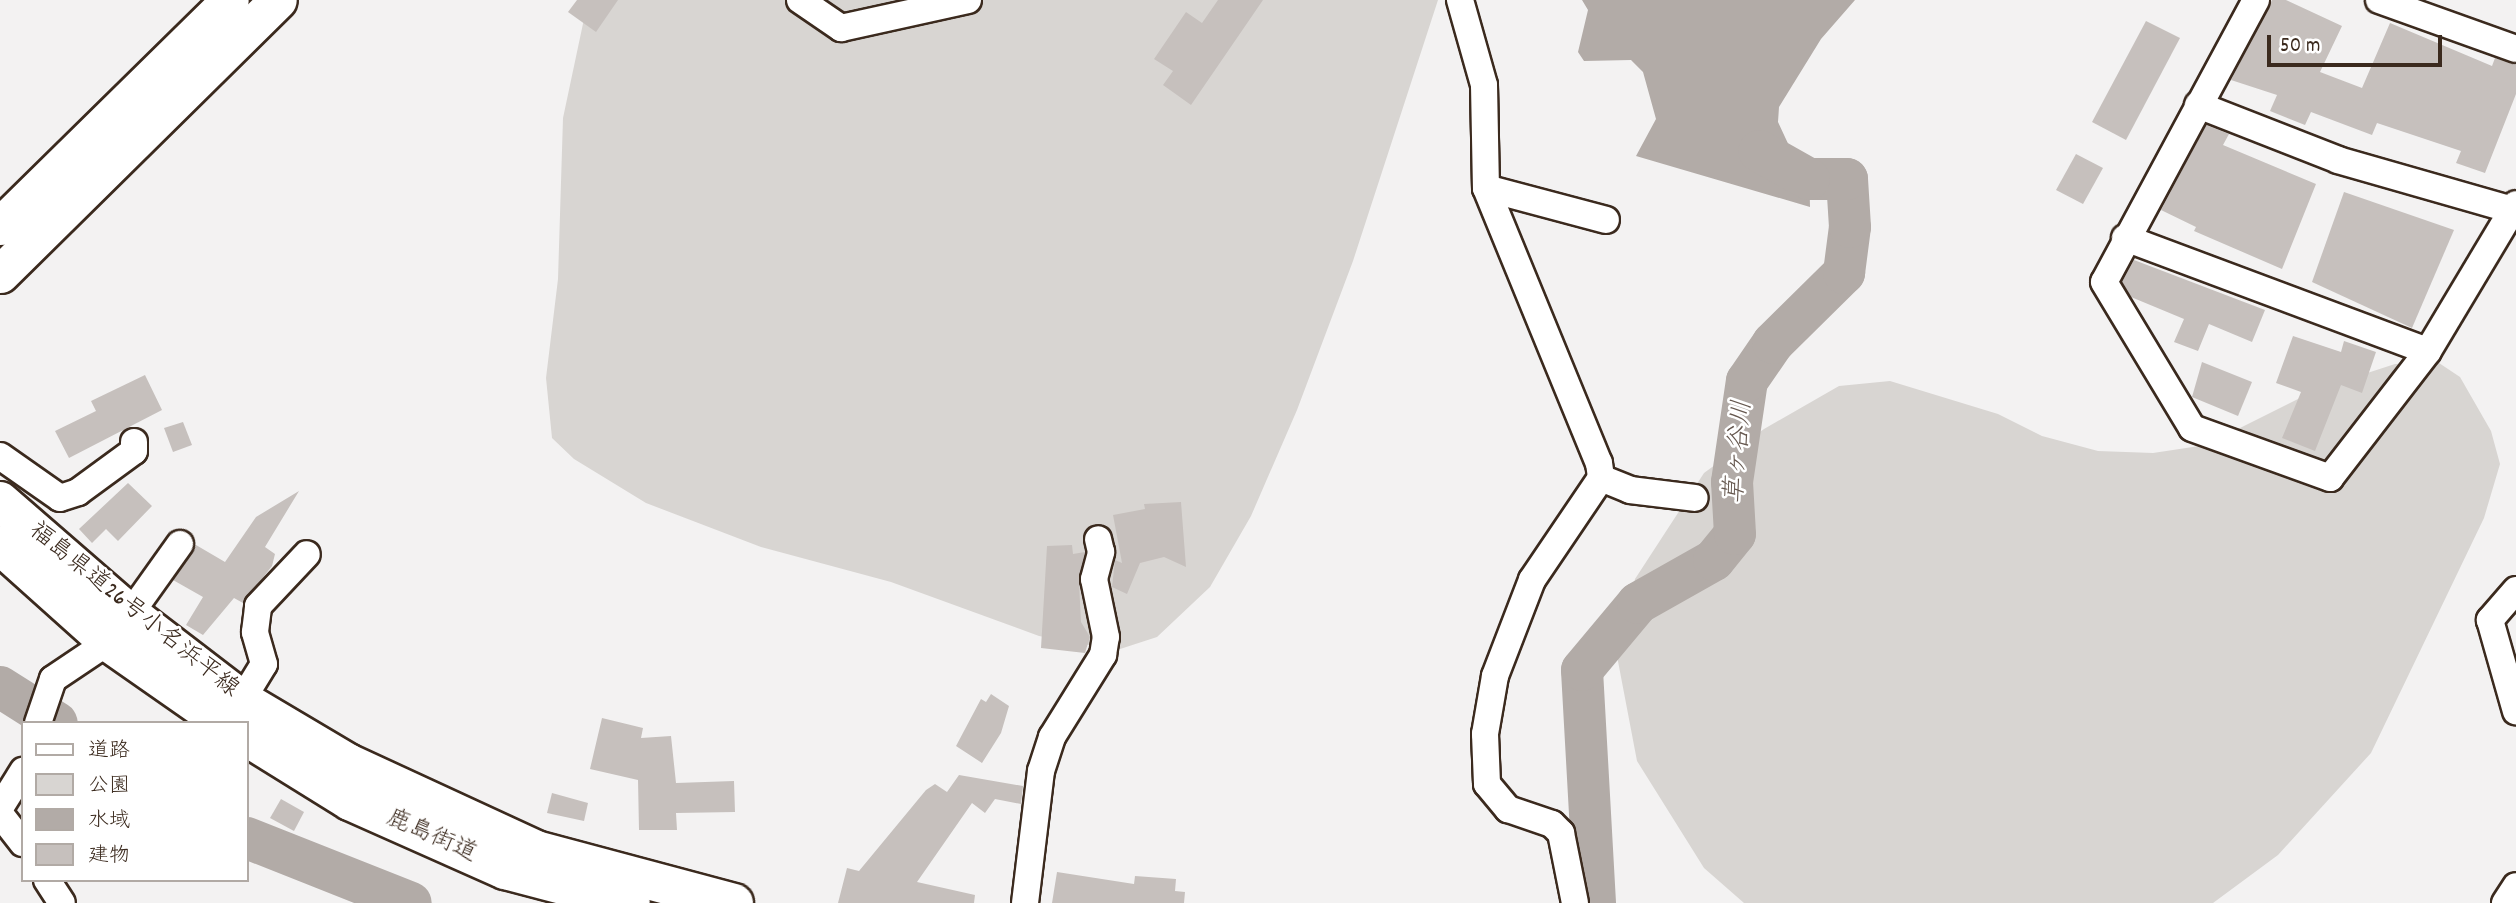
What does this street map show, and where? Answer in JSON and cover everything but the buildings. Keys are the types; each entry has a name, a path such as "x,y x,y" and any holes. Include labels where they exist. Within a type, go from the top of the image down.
{"main road":[{"name":"福島県道26号小名浜平線","path":"0,501 119,628 233,711 536,850 734,903"},
{"path":"0,545 119,628"},
{"name":"鹿島街道","path":"248,738 350,801 505,870 631,903"}],"street":[{"path":"0,226 230,0"},
{"path":"0,274 278,0"},
{"path":"800,0 841,28 968,0"},
{"path":"1460,0 1484,85 1486,188 1589,428 1601,478 1532,580 1495,676 1485,734 1487,784 1508,809 1552,824 1561,833 1575,903"},
{"path":"2198,105 2338,160 2515,208 2428,351 2330,478 2192,428 2104,282 2125,237 2256,0"},
{"path":"2379,0 2516,49"},
{"path":"1486,188 1606,220"},
{"path":"2125,237 2428,351"},
{"path":"0,456 60,498 78,492 134,451 134,442"},
{"path":"1601,478 1630,490 1695,498"},
{"path":"1025,903 1041,771 1052,737 1103,654 1106,637 1094,579 1101,552 1098,539"},
{"path":"42,710 53,680 119,628 180,544"},
{"path":"233,711 264,664 256,632 258,606 307,554"},
{"path":"2516,590 2490,620 2516,711"},
{"path":"0,808 21,774"},
{"path":"0,814 21,840"},
{"path":"48,882 62,903"},
{"path":"2505,903 2516,886"}],"green space":[{"path":"588,0 1438,0 1353,261 1297,410 1251,516 1210,587 1157,637 1117,650 1039,636 891,582 761,547 646,503 574,459 552,438 546,378 558,279 563,118"},
{"path":"2439,363 2460,377 2491,431 2500,464 2484,518 2371,753 2278,855 2213,903 1744,903 1704,868 1637,761 1617,656 1635,579 1704,473 1764,429 1839,386 1890,381 1998,414 2042,436 2098,451 2153,453 2206,445 2318,389 2395,364"}],"water":[{"path":"1582,0 1855,0 1821,39 1779,107 1778,122 1791,150 1799,161 1809,159 1810,207 1636,156 1656,119 1643,72 1631,60 1584,61 1578,52 1588,10"}],"waterway":[{"name":"草ヶ谷川","path":"1595,903 1582,670 1638,603 1714,560 1735,534 1732,482 1747,381 1773,343 1844,273 1850,227 1847,179 1809,179 1759,151"},
{"path":"0,687 54,721"},
{"path":"248,838 411,903"}]}
